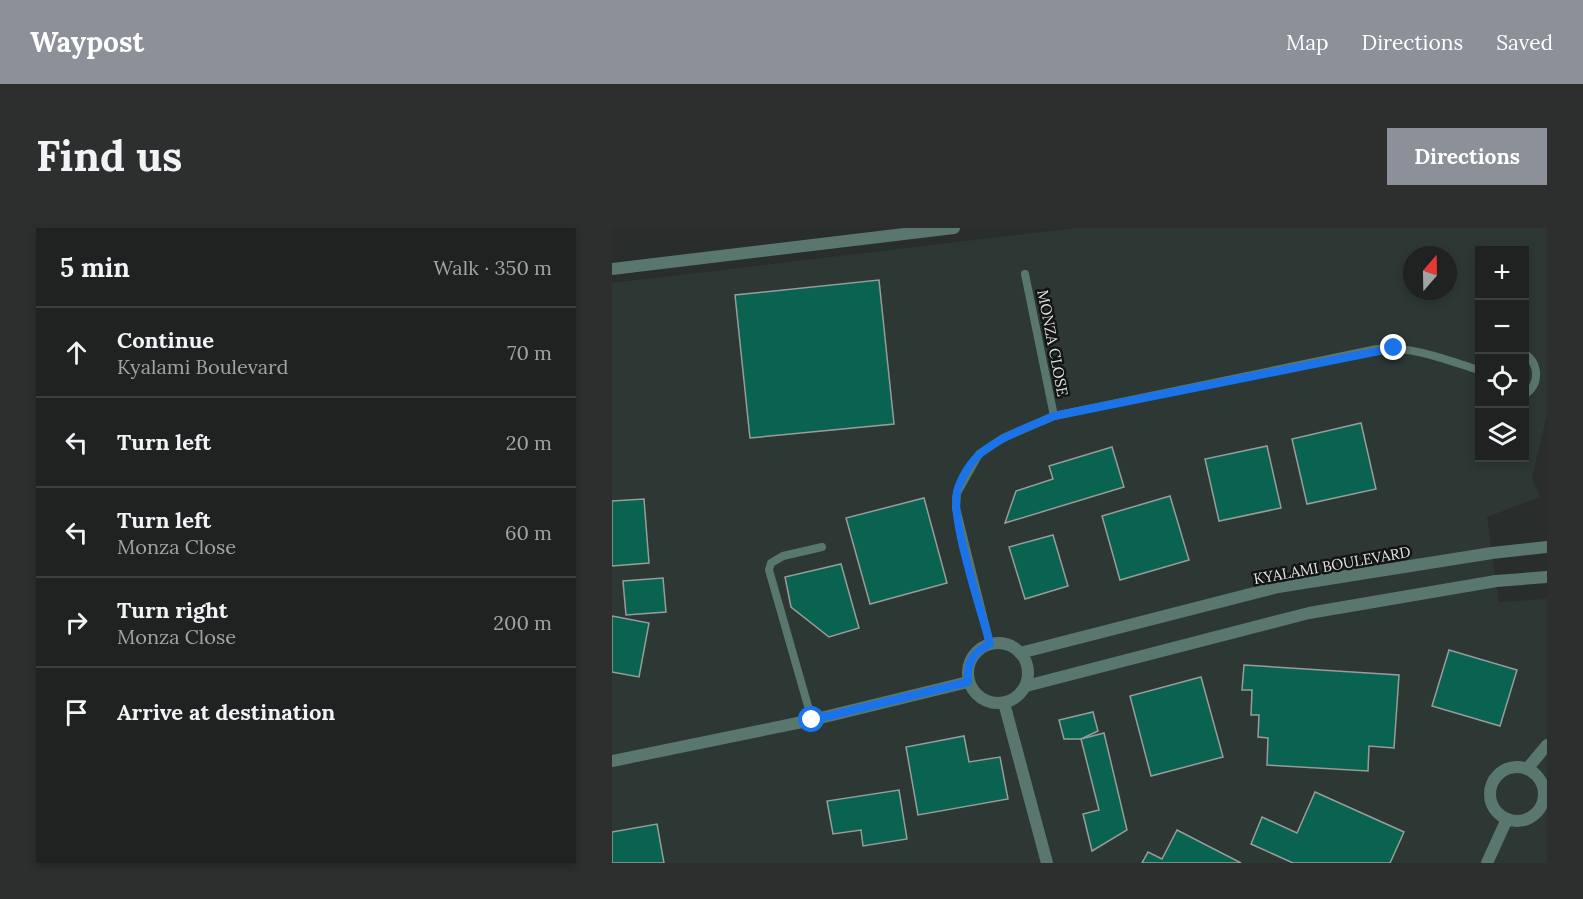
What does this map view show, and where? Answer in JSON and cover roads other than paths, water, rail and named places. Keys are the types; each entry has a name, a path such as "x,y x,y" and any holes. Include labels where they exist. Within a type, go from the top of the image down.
{"street":[{"path":"612,269 954,228"},
{"name":"KYALAMI BOULEVARD","path":"1020,652 1278,587 1492,553 1547,547"},
{"path":"1026,686 1028,668 1020,652 1001,643 990,644 974,654 969,663 968,682 978,697 995,704 1004,703 1013,700 1026,686 1309,613 1496,581 1547,577"},
{"path":"612,761 812,720 968,682"},
{"path":"1004,703 1047,863"},
{"path":"1527,769 1547,745"},
{"path":"1511,768 1527,769 1540,780 1544,788 1543,804 1532,817 1524,820 1508,819 1500,814 1491,801 1492,784 1503,771 1511,768"},
{"path":"1486,863 1508,819"}],"lane":[{"name":"MONZA CLOSE","path":"1025,274 1054,416"},
{"name":"MONZA CLOSE","path":"990,644 958,522 957,493 965,474 979,454 1003,438 1054,416 1385,348 1424,352 1475,369"},
{"path":"1529,358 1534,362 1537,378 1529,390"},
{"path":"812,720 769,570 771,563 777,558 822,547"}]}
